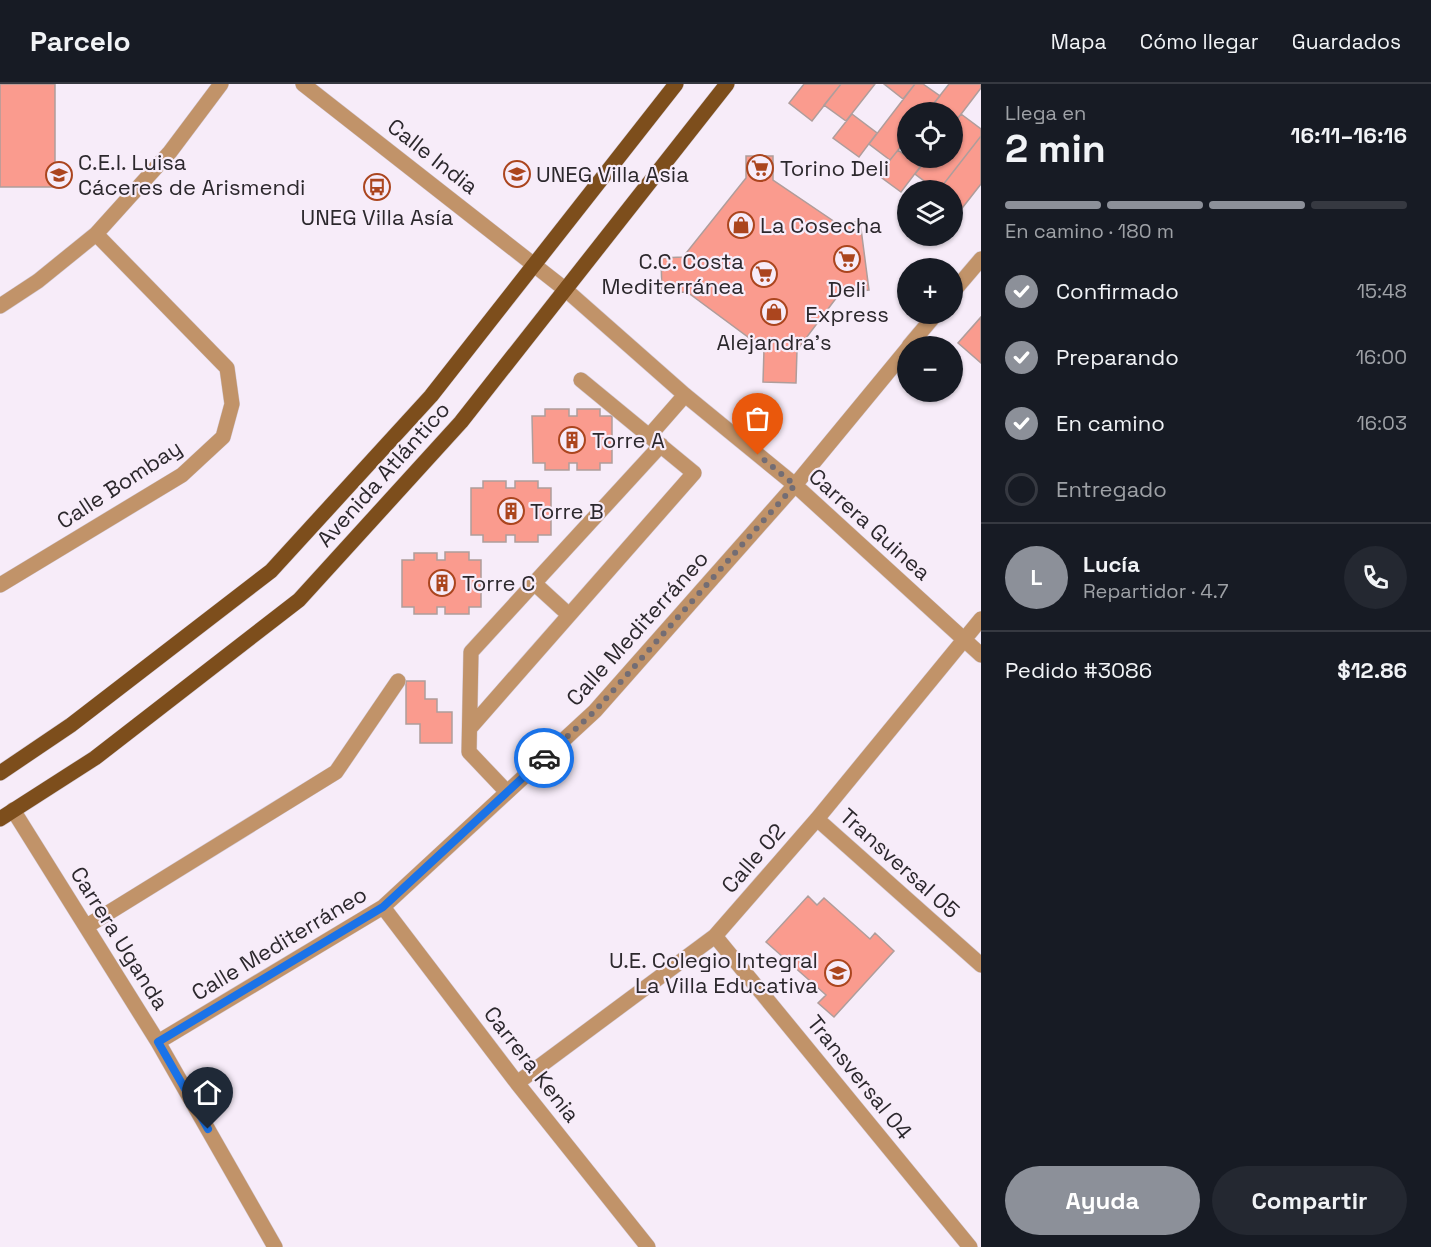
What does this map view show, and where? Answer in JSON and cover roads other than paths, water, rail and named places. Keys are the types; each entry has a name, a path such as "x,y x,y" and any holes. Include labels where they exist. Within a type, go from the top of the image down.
{"main road":[{"name":"Avenida Atlántico","path":"0,773 71,725 271,571 431,396 676,84"},
{"name":"Avenida Atlántico","path":"0,819 95,758 299,600 461,422 727,84"}],"street":[{"path":"0,306 38,281 96,234 170,152 221,84"},
{"name":"Calle India","path":"303,84 536,264"},
{"name":"Calle Bombay","path":"0,585 182,475 223,437 232,404 227,368 96,234"},
{"path":"963,280 981,259"},
{"name":"Carrera Guinea","path":"536,264 685,394 795,485 981,655"},
{"name":"Calle Mediterráneo","path":"917,336 928,324"},
{"name":"Calle Mediterráneo","path":"158,1042 383,907 595,711 795,485 897,360"},
{"path":"470,728 694,473 581,380"},
{"path":"507,792 469,752 471,652 534,583 655,440 685,394"},
{"path":"534,583 569,615"},
{"name":"Calle 02","path":"517,1083 715,936 817,819 981,619"},
{"path":"87,926 336,772 398,681"},
{"name":"Carrera Uganda","path":"13,810 158,1042 275,1247"},
{"name":"Transversal 05","path":"817,819 981,965"},
{"name":"Carrera Kenia","path":"383,907 517,1083 648,1247"},
{"name":"Transversal 04","path":"715,936 970,1247"}],"place":[{"name":"Torino Deli","path":"760,168"},
{"name":"UNEG Villa Asia","path":"517,174"},
{"name":"C.E.I. Luisa Cáceres de Arismendi","path":"59,175"},
{"name":"UNEG Villa Asía","path":"377,187"},
{"name":"La Cosecha","path":"741,225"},
{"name":"Deli Express","path":"847,259"},
{"name":"C.C. Costa Mediterránea","path":"764,274"},
{"name":"Alejandra's","path":"774,312"},
{"name":"Torre A","path":"572,440"},
{"name":"Torre B","path":"511,511"},
{"name":"Torre C","path":"442,583"},
{"name":"U.E. Colegio Integral La Villa Educativa","path":"838,973"}]}
